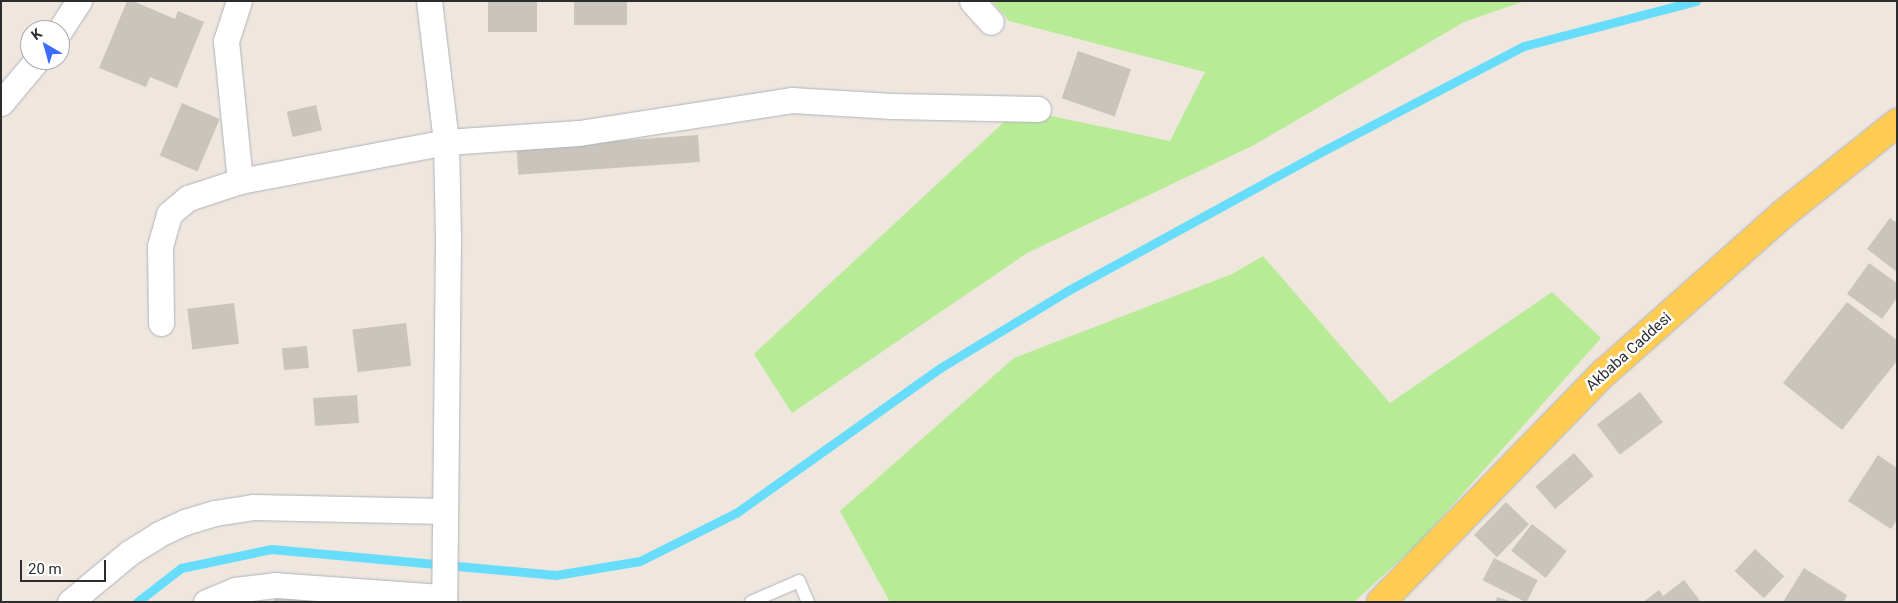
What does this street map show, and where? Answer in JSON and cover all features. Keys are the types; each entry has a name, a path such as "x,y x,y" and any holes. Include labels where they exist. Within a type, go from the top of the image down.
{"main road":[{"name":"Akbaba Caddesi","path":"1381,602 1604,373 1783,214 1897,123"}],"street":[{"path":"67,20 79,1"},
{"path":"239,1 226,42 240,181"},
{"path":"206,602 235,590 275,585 443,593 448,239 446,142 429,1"},
{"path":"972,1 991,22"},
{"path":"1,103 29,70"},
{"path":"161,322 160,246 169,214 188,198 240,181 446,142 579,133 791,100 892,106 1038,109"},
{"path":"70,602 129,553 159,534 185,522 215,513 253,507 444,513"}],"lane":[{"path":"751,602 800,581 808,602"}],"green space":[{"path":"992,1 1525,1 1464,22 1254,145 1027,253 792,413 754,354 1018,109 1170,141 1205,72 1009,21"},
{"path":"1263,256 1390,403 1552,292 1601,338 1419,543 1354,602 890,602 840,511 1014,358 1232,274"}],"building":[{"path":"127,1 133,1 175,19 178,11 204,22 177,88 150,77 146,87 99,68"},
{"path":"488,1 537,1 537,32 488,32"},
{"path":"574,1 627,1 627,25 574,25"},
{"path":"1078,51 1131,69 1115,117 1062,98"},
{"path":"182,103 220,119 197,171 160,155"},
{"path":"316,105 322,130 293,137 287,112"},
{"path":"698,135 700,162 518,175 516,148"},
{"path":"1890,218 1897,223 1897,272 1867,249"},
{"path":"1869,263 1897,283 1897,298 1882,319 1847,294"},
{"path":"1847,302 1897,340 1897,361 1842,430 1783,383"},
{"path":"234,303 239,344 192,349 187,309"},
{"path":"406,323 411,366 358,372 352,330"},
{"path":"307,346 309,368 284,370 282,348"},
{"path":"1640,392 1663,422 1620,455 1597,424"},
{"path":"357,395 359,423 315,426 313,398"},
{"path":"1574,453 1594,476 1555,509 1536,486"},
{"path":"1878,455 1897,468 1897,520 1891,529 1848,501"},
{"path":"1506,502 1529,524 1497,557 1474,535"},
{"path":"1532,524 1567,551 1546,578 1511,551"},
{"path":"1755,549 1784,576 1764,598 1735,571"},
{"path":"1494,558 1538,580 1527,602 1483,580"},
{"path":"1804,568 1847,595 1844,602 1783,602"},
{"path":"1684,580 1701,602 1643,602 1659,590 1663,596"},
{"path":"276,593 321,601 321,602 274,602"},
{"path":"1497,597 1510,601 1510,602 1496,602"}],"waterway":[{"path":"137,602 181,568 271,549 556,575 640,561 736,513 940,368 1069,290 1319,153 1524,46 1696,1"}]}
